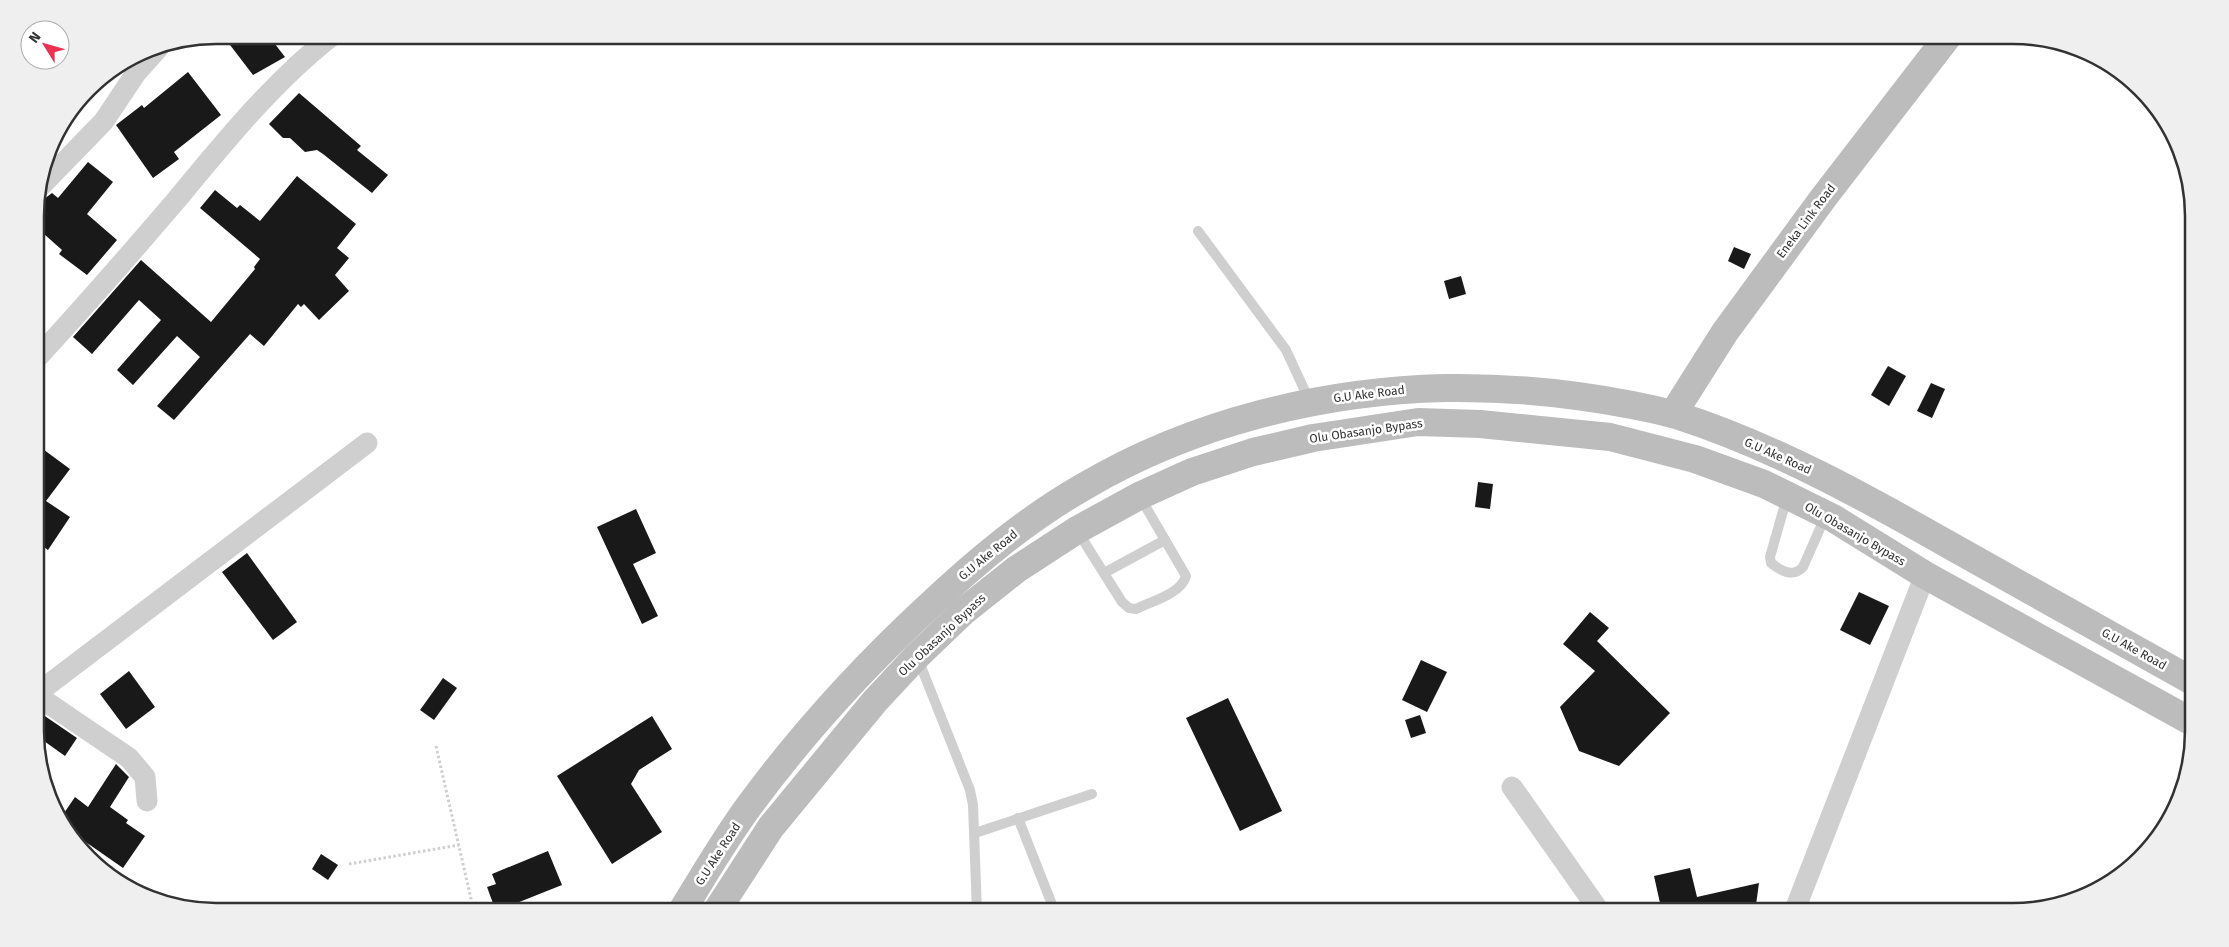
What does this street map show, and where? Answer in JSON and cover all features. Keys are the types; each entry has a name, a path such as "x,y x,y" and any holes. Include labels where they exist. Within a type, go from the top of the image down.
{"main road":[{"name":"Eneka Link Road","path":"1673,414 1730,324 1824,197 1942,44"},
{"name":"G.U Ake Road","path":"687,903 747,809 844,689 901,632 964,574 1012,534 1084,486 1146,454 1275,410 1334,398 1409,389 1489,388 1527,390 1594,398 1673,414 1750,442 1821,475 2185,677"},
{"name":"Olu Obasanjo Bypass","path":"722,903 771,827 869,708 917,656 964,611 1017,569 1077,530 1139,496 1192,472 1254,452 1313,438 1418,422 1480,424 1610,437 1695,459 1764,484 1826,515 1925,575 2185,718"}],"street":[{"path":"44,350 102,286 223,144 308,54 321,44"},
{"path":"48,178 104,121 130,68"},
{"path":"44,688 367,443"},
{"path":"1797,903 1925,575"},
{"path":"44,700 129,758 145,777 147,801"},
{"path":"1512,787 1594,903"}],"lane":[{"path":"1198,232 1286,350 1310,403"},
{"path":"1077,530 1122,602 1129,608 1136,609 1178,588 1184,582 1186,576 1139,496"},
{"path":"1788,496 1770,557 1771,563 1776,567 1792,574 1798,572 1803,567 1826,515"},
{"path":"1104,573 1165,540"},
{"path":"917,656 970,790 975,833 977,903"},
{"path":"975,833 1092,794"},
{"path":"1018,818 1051,903"}],"path":[{"path":"436,746 472,903"},
{"path":"349,864 459,845"}],"building":[{"path":"229,44 275,44 285,57 253,75"},
{"path":"188,72 221,115 174,152 179,159 153,178 116,125 142,105 144,108"},
{"path":"299,93 361,146 357,150 388,175 372,193 323,154 317,150 305,152 290,138 283,138 269,124"},
{"path":"88,162 113,182 87,214 117,240 87,275 59,254 62,250 44,234 44,199 52,193 58,198"},
{"path":"297,176 356,224 337,248 349,258 335,275 349,291 319,320 304,304 301,307 298,304 264,346 250,334 174,420 157,406 200,357 177,336 133,385 117,370 161,320 139,300 92,354 73,337 141,260 211,322 255,269 254,267 260,259 200,208 215,190 237,208 240,205 260,221"},
{"path":"1734,247 1751,254 1744,269 1728,261"},
{"path":"1461,276 1466,294 1449,299 1444,281"},
{"path":"1888,366 1906,376 1889,406 1871,395"},
{"path":"1931,383 1945,389 1932,418 1917,411"},
{"path":"44,450 70,469 46,501 70,517 48,550 44,547"},
{"path":"1478,482 1493,484 1490,509 1475,507"},
{"path":"636,509 656,553 633,564 658,616 642,624 597,527"},
{"path":"247,553 297,622 273,640 222,572"},
{"path":"1859,592 1889,606 1870,645 1840,630"},
{"path":"1590,612 1609,628 1597,641 1670,713 1619,766 1579,751 1560,707 1595,671 1563,644"},
{"path":"1421,660 1447,672 1427,712 1402,700"},
{"path":"129,671 155,707 126,729 100,694"},
{"path":"443,678 457,688 434,720 420,710"},
{"path":"1228,698 1282,811 1240,831 1186,718"},
{"path":"44,715 77,738 65,756 44,741"},
{"path":"1420,715 1426,733 1411,738 1405,720"},
{"path":"652,716 672,749 639,770 631,784 662,832 612,864 557,776"},
{"path":"116,764 129,777 110,807 128,820 126,823 145,836 123,868 82,840 65,812 75,797 88,807"},
{"path":"548,851 562,885 517,903 493,903 487,887 496,884 492,874"},
{"path":"321,854 338,865 328,880 312,869"},
{"path":"1690,868 1697,897 1759,883 1756,903 1660,903 1654,876"}]}
